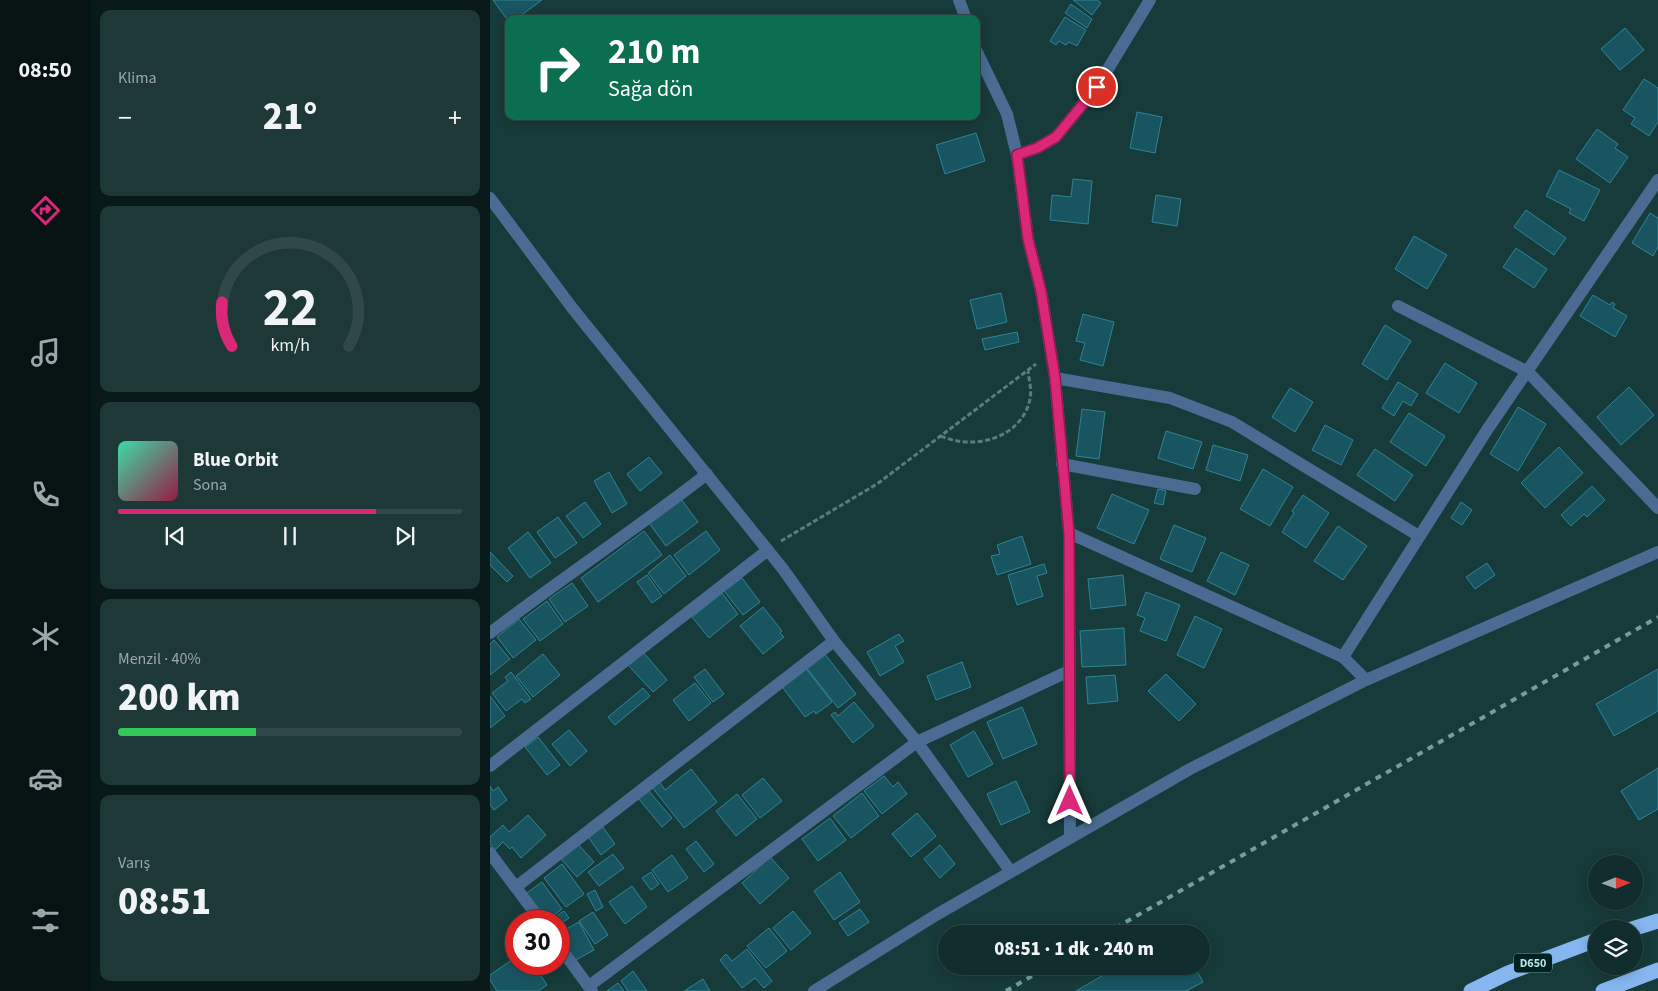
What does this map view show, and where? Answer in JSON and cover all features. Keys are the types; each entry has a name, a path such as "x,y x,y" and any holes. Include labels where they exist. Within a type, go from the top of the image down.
{"highway":[{"path":"1643,926 1658,921"},
{"name":"D650","path":"1471,991 1508,973 1588,943"},
{"path":"1604,991 1658,970"}],"street":[{"path":"959,0 965,15"},
{"path":"1017,155 1037,148 1056,137 1097,87 1150,0"},
{"path":"980,58 1007,114 1017,155 1028,239 1041,291 1055,378 1069,533 1070,838"},
{"path":"1343,657 1487,430 1658,180"},
{"path":"490,198 573,309 768,550 834,641 917,742 1011,872"},
{"path":"1398,306 1528,372 1658,508"},
{"path":"1055,378 1170,398 1232,422 1419,536"},
{"path":"1062,464 1195,490"},
{"path":"490,633 547,590 640,525 707,474"},
{"path":"1069,533 1343,657 1366,680"},
{"path":"490,766 768,550"},
{"path":"814,991 936,915 1190,768 1366,680 1658,552"},
{"path":"516,887 834,641"},
{"path":"570,961 591,989 917,742 1069,671"},
{"path":"490,853 533,910"}],"path":[{"path":"768,550 876,484 1051,353"},
{"path":"941,436 955,441 984,441 994,439 1008,432 1022,418 1029,402 1028,371"}],"building":[{"path":"493,0 542,0 521,15 505,16"},
{"path":"1073,0 1097,0 1101,3 1092,15"},
{"path":"1071,4 1092,19 1087,28 1065,13"},
{"path":"1065,17 1086,30 1077,46 1069,42 1066,45 1059,41 1056,45 1050,41"},
{"path":"1625,28 1644,50 1620,70 1601,49"},
{"path":"1644,79 1658,88 1658,122 1649,136 1631,124 1635,118 1623,110"},
{"path":"1137,112 1162,117 1155,153 1130,148"},
{"path":"1597,129 1618,144 1615,148 1628,157 1610,183 1576,159"},
{"path":"976,133 985,161 945,174 936,145"},
{"path":"1559,170 1600,190 1584,221 1569,213 1571,209 1546,196"},
{"path":"1073,179 1092,181 1088,224 1050,220 1052,195 1071,197"},
{"path":"1156,195 1181,199 1177,226 1152,222"},
{"path":"1526,210 1566,238 1554,255 1514,227"},
{"path":"1650,213 1658,218 1658,247 1653,256 1632,243"},
{"path":"1414,236 1447,255 1427,289 1395,269"},
{"path":"1516,248 1547,269 1534,288 1503,267"},
{"path":"1001,293 1007,322 977,329 970,300"},
{"path":"1593,295 1610,305 1612,302 1615,304 1613,308 1627,316 1615,337 1580,316"},
{"path":"1083,314 1114,322 1103,366 1080,360 1085,343 1076,341"},
{"path":"1385,325 1411,341 1387,380 1362,364"},
{"path":"1017,332 1019,342 985,350 982,339"},
{"path":"1445,363 1477,383 1459,413 1426,393"},
{"path":"1398,382 1418,394 1411,406 1403,401 1394,416 1382,408"},
{"path":"1629,387 1654,415 1621,445 1597,417"},
{"path":"1290,388 1313,402 1295,432 1272,417"},
{"path":"1518,407 1546,424 1518,471 1490,454"},
{"path":"1082,409 1105,412 1099,459 1076,456"},
{"path":"1409,413 1445,436 1426,466 1390,442"},
{"path":"1325,425 1353,440 1341,465 1312,450"},
{"path":"1166,431 1202,442 1193,469 1158,458"},
{"path":"1213,445 1248,455 1240,481 1206,470"},
{"path":"1559,447 1583,473 1545,508 1521,483"},
{"path":"1375,449 1413,475 1395,501 1357,475"},
{"path":"649,457 662,473 640,491 627,474"},
{"path":"1263,469 1293,487 1270,526 1240,509"},
{"path":"609,472 627,504 612,513 594,481"},
{"path":"1592,486 1605,500 1587,517 1584,514 1571,526 1561,515"},
{"path":"1158,489 1166,491 1163,505 1154,503"},
{"path":"1112,494 1149,510 1134,544 1097,528"},
{"path":"1303,495 1329,513 1306,548 1282,532 1294,513 1292,511"},
{"path":"681,499 698,522 666,546 649,523"},
{"path":"585,502 601,524 583,538 566,516"},
{"path":"1461,502 1472,510 1462,525 1451,518"},
{"path":"558,517 577,543 555,558 537,532"},
{"path":"1174,525 1206,538 1192,572 1160,559"},
{"path":"1338,526 1367,546 1343,580 1314,561"},
{"path":"644,531 662,555 598,602 581,578"},
{"path":"706,531 720,550 689,575 674,555"},
{"path":"528,532 551,563 530,578 508,548"},
{"path":"1022,536 1031,564 997,575 991,556 1000,554 997,545"},
{"path":"490,552 513,576 507,582 490,565"},
{"path":"1221,552 1249,565 1235,595 1207,581"},
{"path":"670,555 686,576 664,594 648,573"},
{"path":"1487,563 1495,575 1475,589 1466,577"},
{"path":"1044,564 1047,573 1037,576 1043,596 1017,605 1008,575"},
{"path":"647,575 662,596 652,603 637,582"},
{"path":"1123,575 1126,605 1091,609 1088,579"},
{"path":"742,578 760,602 743,615 724,591"},
{"path":"572,583 588,606 565,622 549,599"},
{"path":"1146,592 1180,605 1166,641 1140,631 1145,618 1137,615"},
{"path":"722,593 738,614 709,638 692,617"},
{"path":"547,601 563,624 540,641 523,619"},
{"path":"763,607 782,631 780,633 784,637 763,654 740,626"},
{"path":"1195,616 1222,629 1204,668 1177,655"},
{"path":"519,619 536,640 513,658 497,637"},
{"path":"1124,628 1126,665 1082,667 1080,631"},
{"path":"899,634 904,641 895,646 904,662 880,676 867,652"},
{"path":"494,640 510,659 490,675 490,644"},
{"path":"643,652 667,680 653,692 628,665"},
{"path":"824,653 856,694 838,708 806,667"},
{"path":"543,654 560,675 533,697 516,676"},
{"path":"962,662 971,687 936,700 927,676"},
{"path":"804,666 832,702 816,714 814,711 805,717 780,684"},
{"path":"705,669 724,694 713,702 694,677"},
{"path":"1658,669 1658,711 1614,736 1596,704"},
{"path":"511,672 531,699 525,703 522,699 506,711 492,693 508,681 505,677"},
{"path":"1166,674 1196,704 1179,721 1148,691"},
{"path":"1115,675 1118,701 1088,704 1086,677"},
{"path":"695,683 711,703 689,721 673,700"},
{"path":"643,688 650,696 615,725 608,717"},
{"path":"490,696 505,716 490,728"},
{"path":"854,702 874,726 853,743 831,715 835,712 838,716"},
{"path":"1022,707 1037,744 1003,759 987,722"},
{"path":"569,730 587,751 570,766 552,744"},
{"path":"974,731 993,764 968,777 950,745"},
{"path":"538,737 560,765 547,775 525,747"},
{"path":"1658,768 1658,809 1639,820 1621,791"},
{"path":"691,769 717,802 684,828 652,787 659,781 665,790"},
{"path":"884,776 893,787 898,782 907,794 882,814 864,791"},
{"path":"763,778 782,801 760,818 742,795"},
{"path":"1016,781 1030,812 1001,825 987,794"},
{"path":"490,786 493,791 498,787 507,800 494,810 490,805"},
{"path":"647,789 672,818 662,827 638,798"},
{"path":"862,793 879,816 851,838 833,816"},
{"path":"737,794 757,819 736,836 716,811"},
{"path":"917,813 936,836 911,857 892,834"},
{"path":"528,815 546,835 521,858 512,847 510,849 503,842 495,850 490,844 490,837 503,825 509,832"},
{"path":"830,818 846,840 818,861 802,839"},
{"path":"600,823 615,844 601,855 586,834"},
{"path":"696,841 714,864 704,872 686,849"},
{"path":"578,844 594,862 577,877 561,859"},
{"path":"940,845 955,864 940,878 924,859"},
{"path":"613,854 624,868 599,886 588,872"},
{"path":"672,855 688,878 668,892 652,870"},
{"path":"770,857 789,878 760,904 742,883"},
{"path":"562,864 584,894 566,907 544,878"},
{"path":"651,872 659,884 651,890 642,878"},
{"path":"840,872 860,902 834,920 814,891"},
{"path":"542,882 562,909 537,910 524,895"},
{"path":"632,886 647,907 625,924 609,902"},
{"path":"595,890 603,907 596,911 587,894"},
{"path":"860,909 869,922 848,936 839,923"},
{"path":"793,911 811,933 791,950 773,928"},
{"path":"593,912 608,935 595,944 579,921"},
{"path":"579,922 594,950 572,962 570,958 570,927"},
{"path":"769,928 787,951 766,968 747,946"},
{"path":"747,949 772,981 764,988 755,978 742,988 720,960 726,954 732,961"},
{"path":"505,965 505,975 540,975 547,985 538,991 497,991 490,980 490,975"},
{"path":"633,971 647,991 628,991 621,981"},
{"path":"1104,975 1199,975 1203,982 1186,991 1076,991"},
{"path":"703,979 710,991 684,991"},
{"path":"618,983 624,991 607,991"}],"railway":[{"path":"1121,925 1658,617"},
{"path":"1006,991 1034,975"}],"route":[{"path":"1070,801 1069,533 1055,378 1041,291 1028,239 1017,155 1037,148 1056,137 1097,87"}]}
